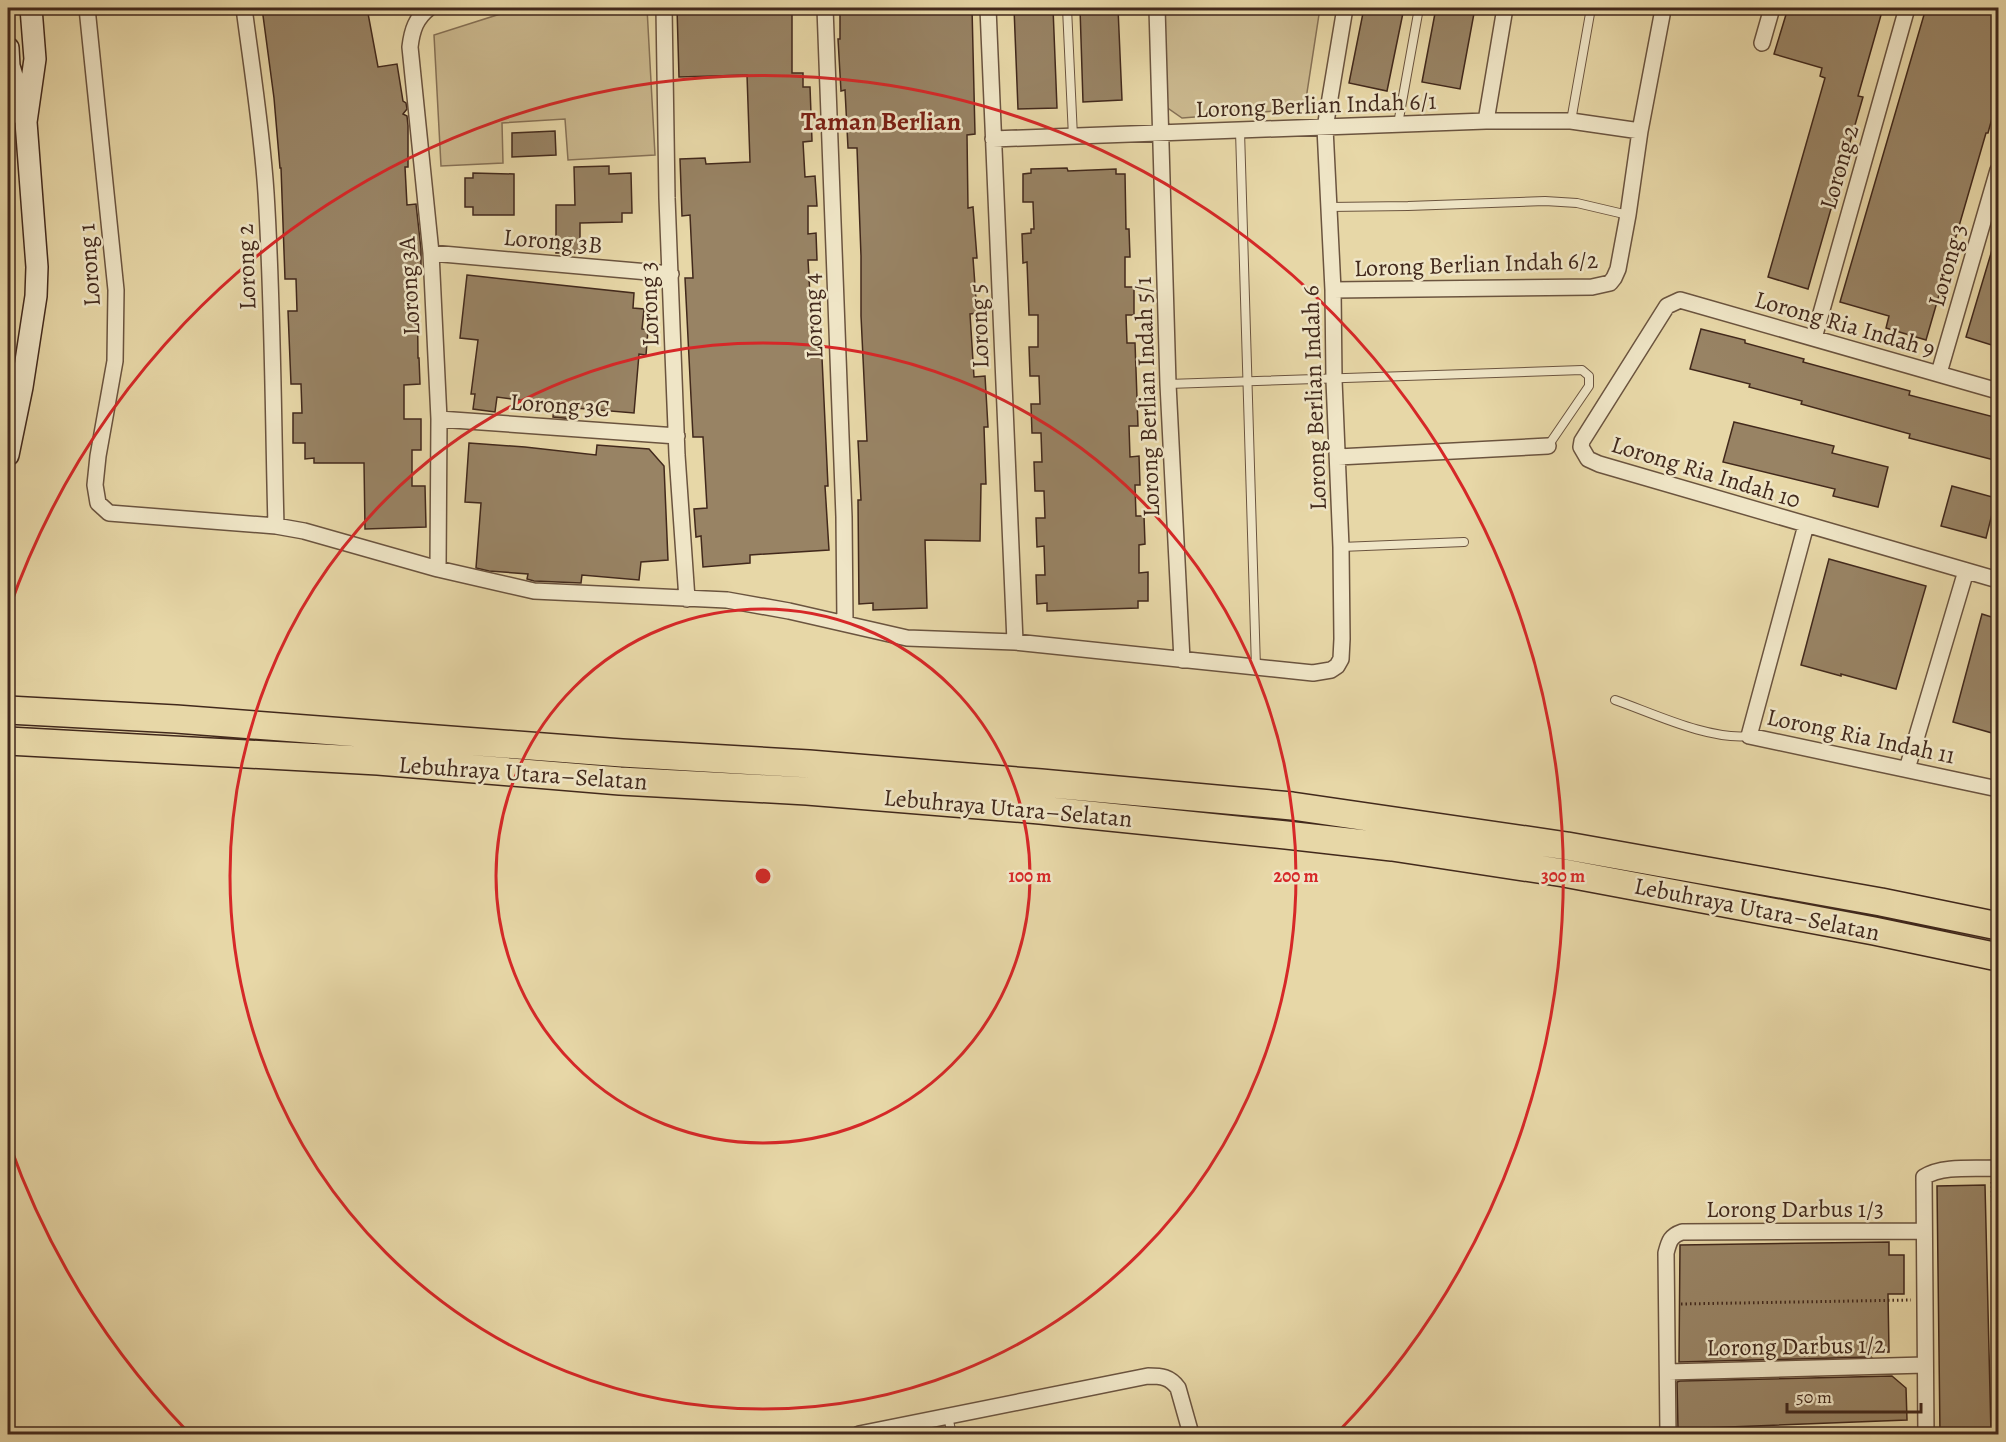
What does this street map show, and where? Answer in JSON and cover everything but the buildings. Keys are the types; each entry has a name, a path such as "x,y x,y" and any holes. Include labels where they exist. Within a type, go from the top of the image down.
{"highway":[{"name":"Lebuhraya Utara–Selatan","path":"8,710 176,719 622,753 809,764 1282,805 1567,846 1881,902 1998,926"},
{"name":"Lebuhraya Utara–Selatan","path":"8,741 366,760 620,781 807,791 1052,811 1370,844 1564,873 1874,931 1998,957"}],"main road":[{"path":"8,455 22,387 36,296 37,267 26,122 35,59 31,8"},
{"path":"8,48 11,74 26,122"}],"street":[{"name":"Lorong 1","path":"87,8 116,290 116,362 98,456 95,485 98,503 109,513 276,526"},
{"name":"Lorong 2","path":"244,8 266,192 276,526"},
{"name":"Lorong 3A","path":"429,8 421,14 415,24 410,47 431,253 439,418 438,569"},
{"name":"Lorong 3","path":"664,8 667,198 677,436 687,599"},
{"name":"Lorong 4","path":"825,8 844,517 845,623"},
{"name":"Lorong 5","path":"988,8 1015,642"},
{"name":"Lorong Berlian Indah 5/1","path":"1157,8 1168,384 1182,660"},
{"name":"Lorong Berlian Indah 6","path":"1256,668 1322,673 1337,666 1341,659 1341,547 1325,128 1345,8"},
{"path":"1486,122 1505,8"},
{"path":"1762,43 1773,8"},
{"name":"Lorong 2","path":"1814,338 1907,8"},
{"name":"Lorong Berlian Indah 6/2","path":"1333,291 1603,286 1614,278 1628,215 1640,131 1662,15"},
{"name":"Lorong Berlian Indah 6/1","path":"993,139 1486,122 1571,121 1640,131"},
{"name":"Lorong 3","path":"1939,373 1998,170"},
{"name":"Lorong 3B","path":"431,253 670,274"},
{"name":"Lorong Ria Indah 9","path":"1680,300 1998,391"},
{"name":"Lorong Ria Indah 10","path":"1680,300 1667,306 1582,441 1581,447 1588,459 1998,580"},
{"name":"Lorong 3C","path":"439,418 677,436"},
{"path":"1338,457 1548,446"},
{"path":"1749,736 1806,525"},
{"path":"276,526 304,531 438,569 534,591 741,601 907,638 1015,642 1256,668"},
{"path":"1907,769 1966,571"},
{"name":"Lorong Ria Indah 11","path":"1749,736 1998,789"},
{"path":"1926,1434 1924,1177 1940,1170 1995,1168"},
{"name":"Lorong Darbus 1/3","path":"1666,1304 1666,1253 1674,1234 1682,1232 1924,1231"},
{"path":"1666,1304 1668,1434"},
{"name":"Lorong Darbus 1/2","path":"1668,1372 1925,1365"},
{"path":"858,1434 948,1418 1148,1376 1167,1377 1174,1382 1178,1388 1191,1434"}],"lane":[{"path":"1067,8 1073,137"},
{"path":"1398,124 1419,8"},
{"path":"1571,121 1591,8"},
{"path":"1240,131 1256,668"},
{"path":"1329,207 1545,201 1577,203 1628,215"},
{"path":"1168,384 1582,370 1589,376 1589,386 1548,446"},
{"path":"1341,547 1464,542"},
{"path":"1615,700 1715,734 1735,737 1749,736"},
{"path":"948,1418 952,1434"}],"path":[{"path":"1995,1168 1998,1434"},
{"path":"1666,1304 1925,1300"},
{"path":"1820,1434 1926,1434"}],"shaded area":[{"path":"519,8 647,8 655,155 568,160 565,119 502,123 503,163 441,166 434,35"},
{"path":"1160,8 1320,8 1306,99 1300,108 1182,118 1162,104"}],"district":[{"name":"Taman Berlian","path":"881,121"}]}
